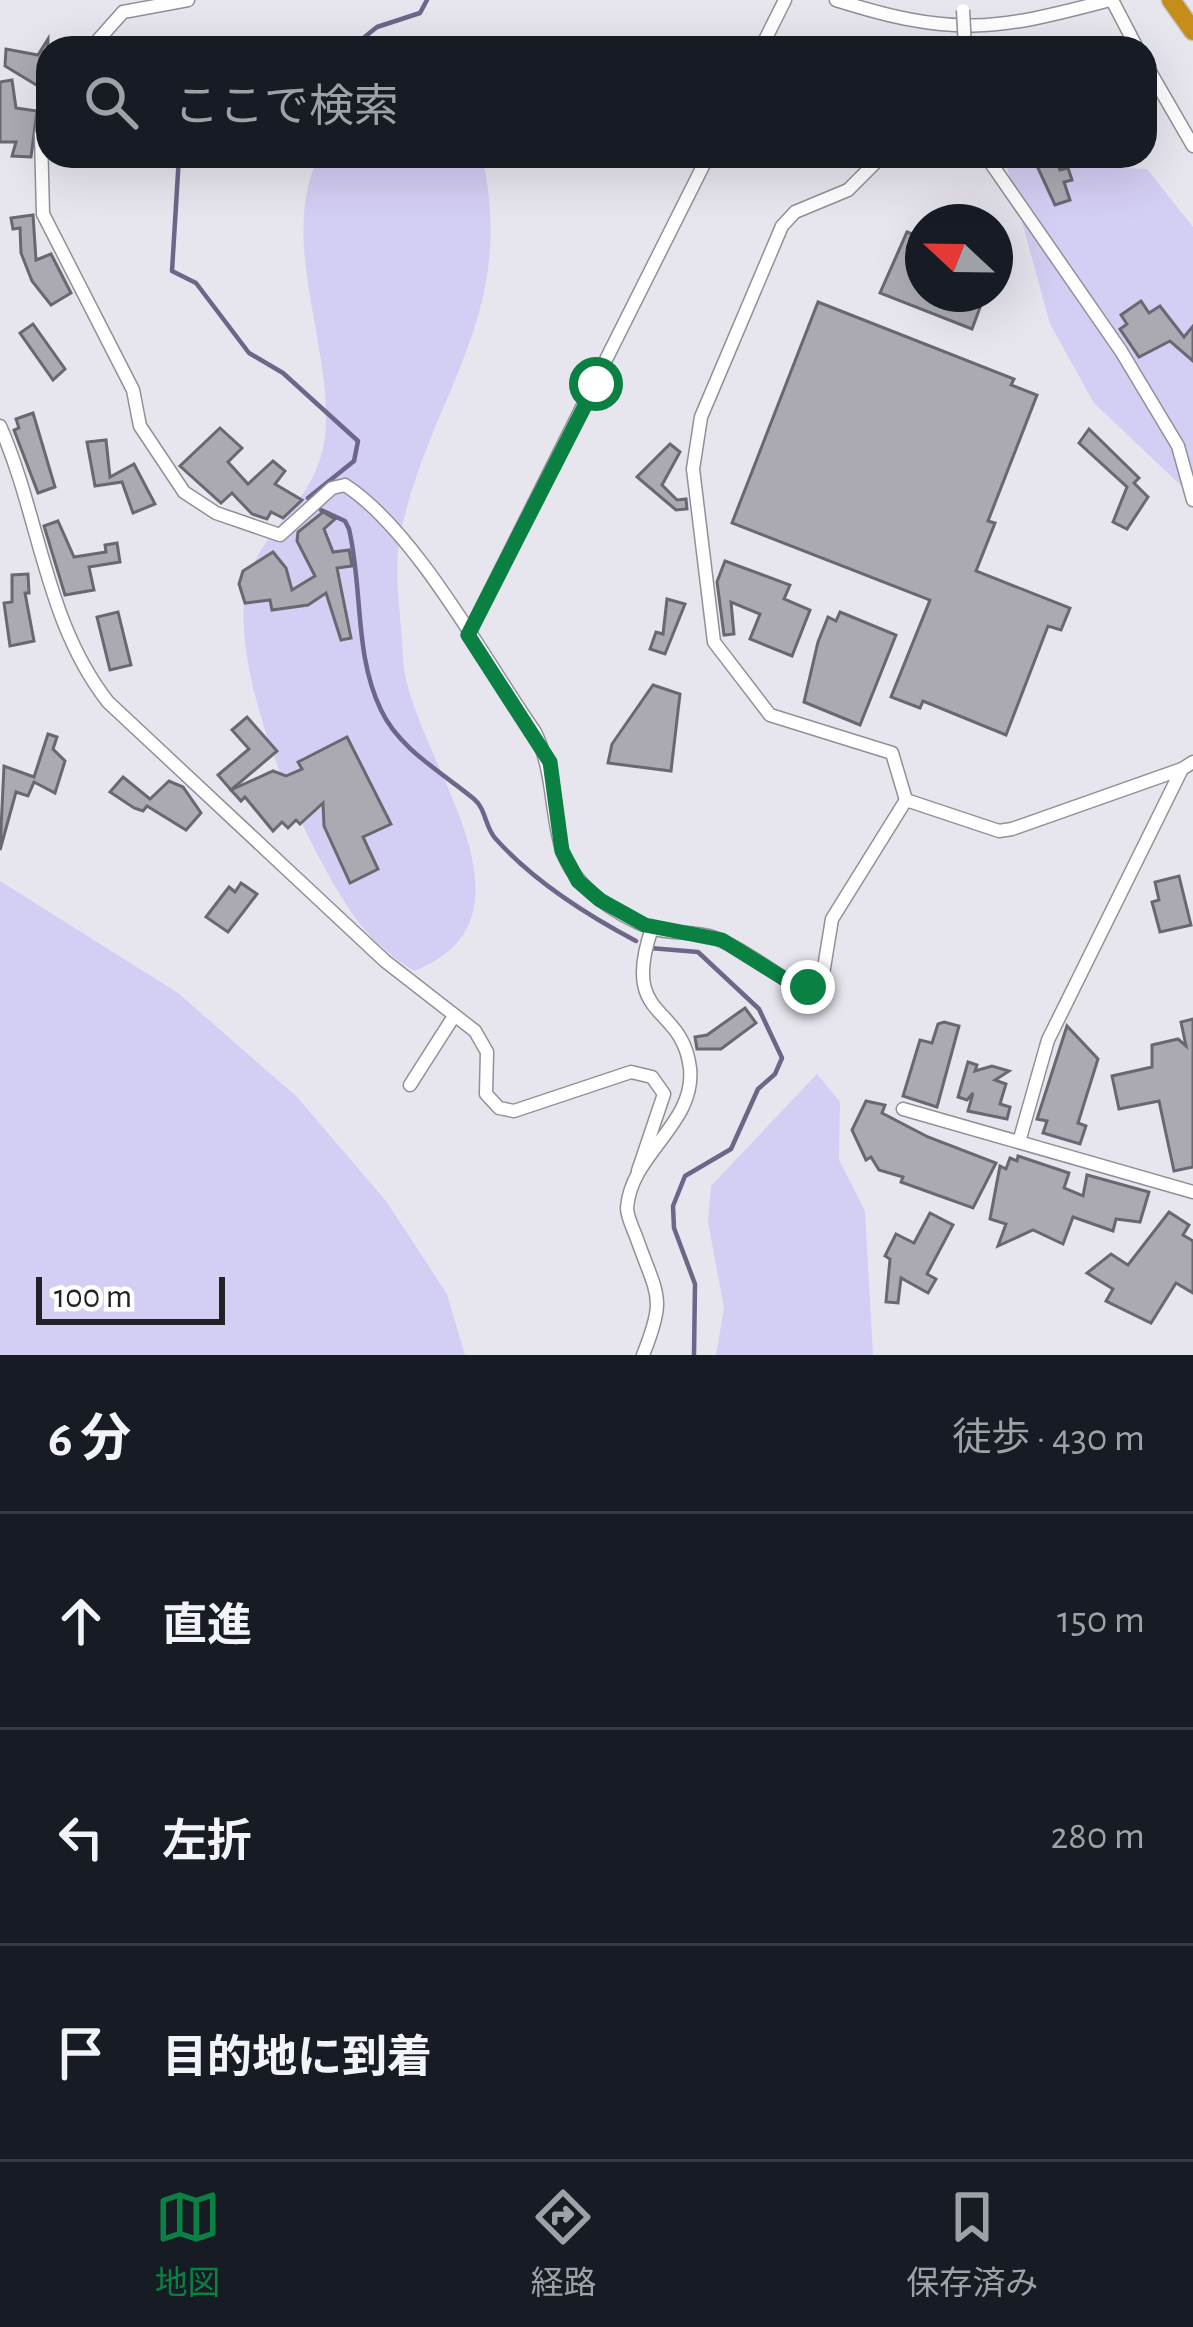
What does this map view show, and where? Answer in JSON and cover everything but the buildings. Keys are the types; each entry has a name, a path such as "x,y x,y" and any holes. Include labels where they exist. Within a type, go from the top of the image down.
{"highway":[{"path":"1171,0 1193,31"}],"street":[{"path":"102,36 123,12 188,0"},
{"path":"767,36 785,0"},
{"path":"836,0 913,22 986,29 1111,0 1130,36"},
{"path":"962,5 964,36"},
{"path":"1157,83 1193,146"},
{"path":"42,168 43,214 133,390 140,426 165,470 216,513 280,535 332,488 345,485 405,542 550,762 562,851 578,881 600,900 652,928 694,931 722,940 796,986 822,980 832,919 907,800 892,753 770,715 714,642 693,469 701,417 782,226 795,212 848,190 870,168"},
{"path":"468,635 702,168"},
{"path":"994,168 1178,446 1193,500"},
{"path":"0,425 16,461 53,603 88,676 145,740 218,801 385,961 475,1031 487,1052 486,1094 499,1108 514,1111 631,1072 652,1077 664,1094 627,1210 661,1302 643,1355"},
{"path":"907,800 999,831 1187,765"},
{"path":"1019,1142 1048,1040 1187,765"},
{"path":"638,1171 679,1115 691,1089 686,1050 645,997 641,984 652,928"},
{"path":"410,1085 454,1016"},
{"path":"903,1108 1193,1192"}],"shaded area":[{"path":"315,168 484,168 490,212 489,262 480,308 415,481 398,546 403,658 410,696 464,828 474,872 473,911 455,945 414,971 360,924 316,852 274,756 247,657 244,613 249,576 305,490 323,450 325,391 304,253 308,187"},
{"path":"1007,168 1147,169 1193,227 1193,497 1094,403 1050,324"},
{"path":"0,881 178,993 297,1097 386,1201 447,1294 465,1355 0,1355"},
{"path":"817,1074 840,1102 839,1160 865,1211 873,1355 716,1355 724,1308 708,1222 711,1186"}],"waterway":[{"path":"366,36 377,27 420,13 427,0"},
{"path":"178,168 172,271 196,283 249,353 283,373 358,441 354,461 308,498"},
{"path":"321,510 345,521 349,529 367,667 389,724 410,748 478,803 492,834 510,854 579,908 636,941"},
{"path":"650,948 698,952 759,1009 782,1058 775,1074 758,1089 731,1149 685,1176 673,1206 674,1228 695,1284 694,1355"}],"route":[{"path":"596,384 483,614 468,635 535,732 550,762 562,851 578,881 600,900 645,925 722,940 796,986 808,987"}]}
